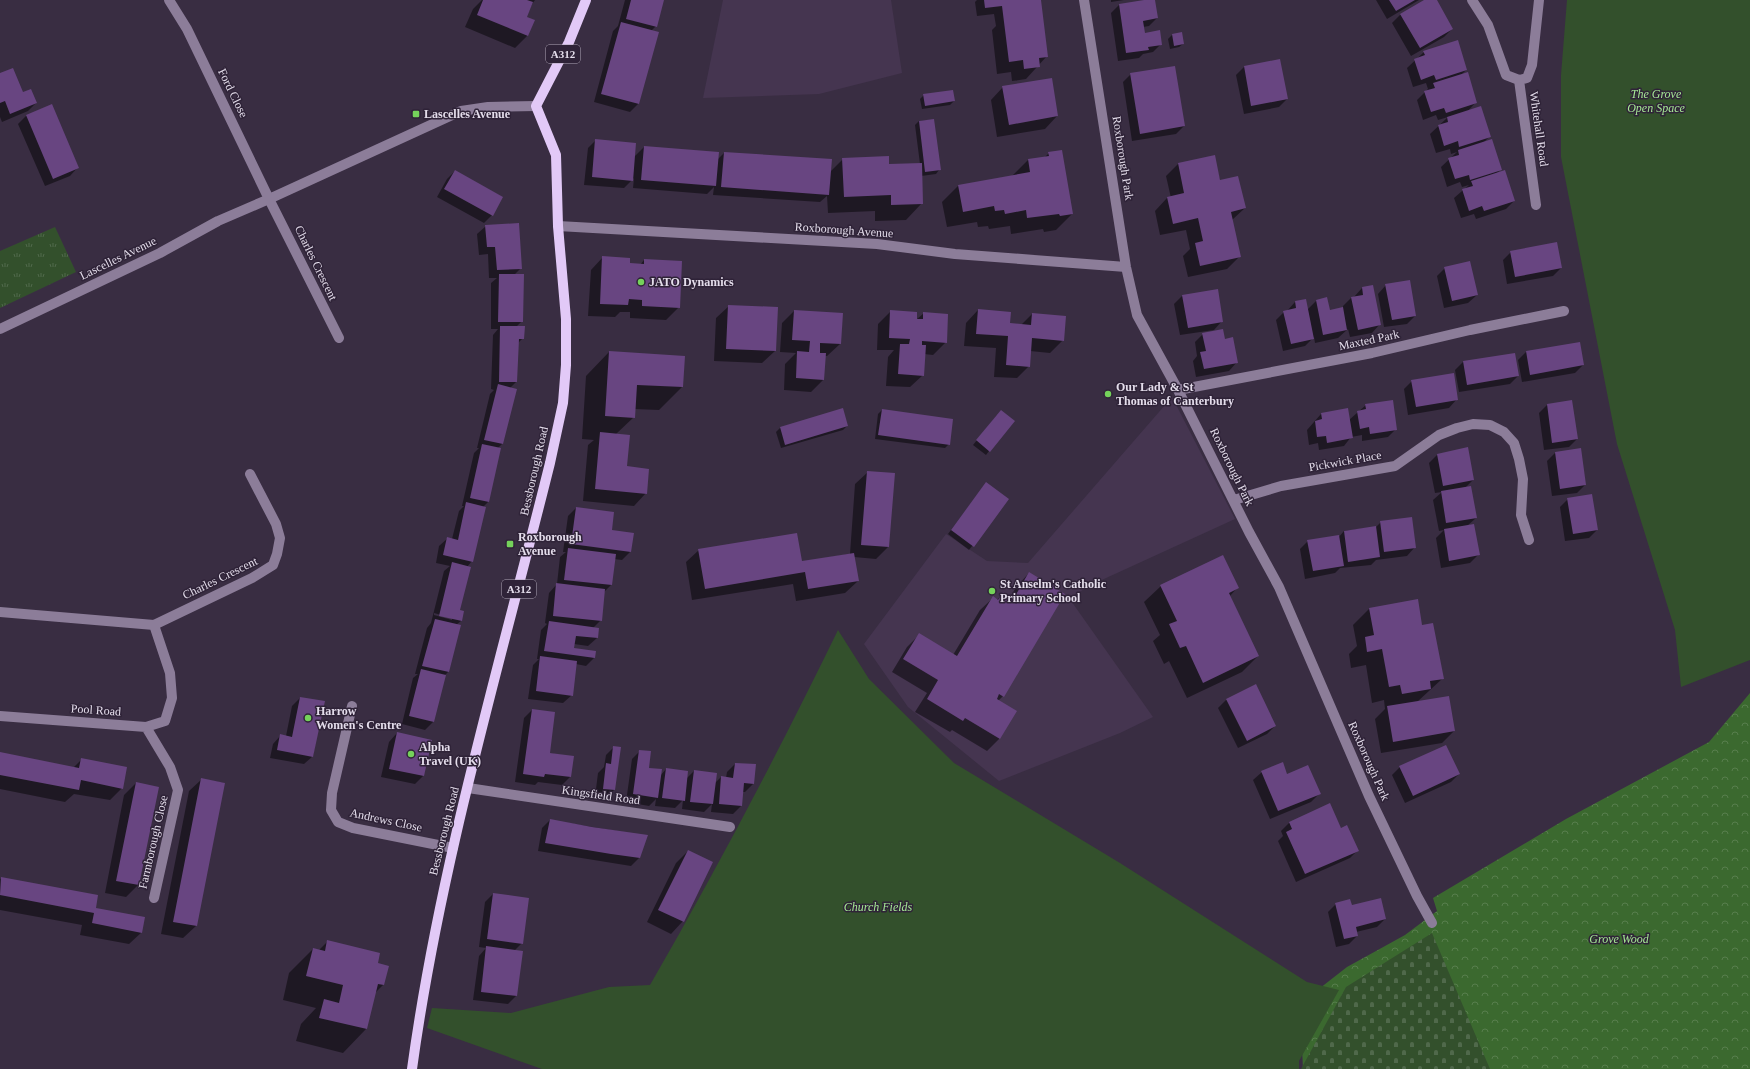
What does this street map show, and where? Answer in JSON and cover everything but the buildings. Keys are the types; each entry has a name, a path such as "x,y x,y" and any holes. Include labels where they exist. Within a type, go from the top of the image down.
{"main road":[{"name":"A312","path":"536,106 569,42 586,0"},
{"name":"Bessborough Road","path":"412,1069 419,1013 453,848 549,471 563,402 566,365 566,319 558,226 556,155 536,106"}],"street":[{"name":"Ford Close","path":"169,0 187,29 269,200"},
{"name":"Roxborough Park","path":"1084,0 1126,267 1137,315 1178,390 1249,532 1279,587 1369,796 1432,924"},
{"name":"Whitehall Road","path":"1472,0 1488,25 1506,75 1519,80 1536,205"},
{"path":"1519,80 1527,78 1532,65 1539,0"},
{"name":"Lascelles Avenue","path":"0,329 160,253 218,221 269,200 461,112 488,107 536,106"},
{"name":"Charles Crescent","path":"269,200 339,338"},
{"name":"Roxborough Avenue","path":"558,226 877,244 955,254 1126,267"},
{"name":"Maxted Park","path":"1178,390 1372,353 1470,330 1564,311"},
{"name":"Pickwick Place","path":"1234,500 1281,486 1395,466 1439,435 1473,424 1490,426 1504,432 1514,443 1520,459 1523,479 1521,515 1530,540"},
{"name":"Charles Crescent","path":"0,612 154,624 252,578 273,565 278,554 280,538 276,524 250,474"},
{"name":"Pool Road","path":"0,716 146,727 165,721 172,698 170,673 154,624"},
{"name":"Andrews Close","path":"352,706 332,793 331,810 338,822 353,828 453,848"},
{"name":"Farmborough Close","path":"146,727 170,767 178,790 154,898"},
{"name":"Kingsfield Road","path":"468,788 730,827"}],"shaded area":[{"path":"723,0 891,0 902,73 819,94 703,98"},
{"name":"St Anselm's Catholic Primary School","path":"1172,397 1235,519 1093,584 1069,598 1153,717 1120,733 999,781 908,707 864,644 946,534 987,561 1028,563"}],"green space":[{"name":"The Grove Open Space","path":"1567,0 1750,0 1750,660 1681,687 1675,630 1617,444 1561,157 1561,75"},
{"path":"55,227 76,272 0,308 0,251"},
{"name":"Church Fields","path":"838,630 869,679 954,763 1120,863 1307,982 1339,990 1299,1061 1299,1069 542,1069 427,1028 432,1008 511,1013 609,987 650,985 747,809"},
{"name":"Grove Wood","path":"1750,693 1750,1069 1303,1069 1302,1048 1306,999 1347,967 1405,935 1437,911 1433,898 1566,819 1709,742"},
{"path":"1432,933 1490,1069 1301,1069 1346,987"}],"place":[{"name":"Lascelles Avenue","path":"416,114"},
{"name":"JATO Dynamics","path":"641,282"},
{"name":"Our Lady & St Thomas of Canterbury","path":"1108,394"},
{"name":"Roxborough Avenue","path":"510,544"},
{"name":"St Anselm's Catholic Primary School","path":"992,591"},
{"name":"Harrow Women's Centre","path":"308,718"},
{"name":"Alpha Travel (UK)","path":"411,754"}]}
